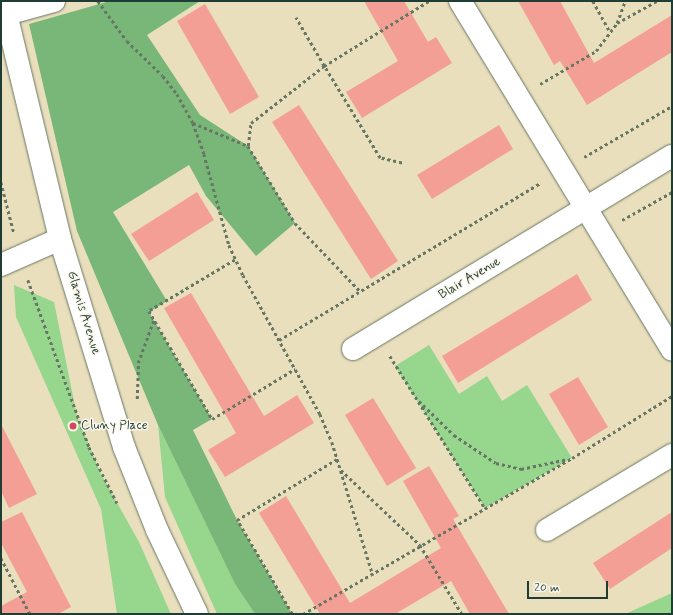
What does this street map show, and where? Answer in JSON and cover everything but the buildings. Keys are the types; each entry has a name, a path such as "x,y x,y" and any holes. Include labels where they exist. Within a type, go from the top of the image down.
{"street":[{"path":"5,8 54,1"},
{"path":"460,1 672,350"},
{"name":"Glamis Avenue","path":"5,8 60,239 124,447 157,530 198,614"},
{"name":"Blair Avenue","path":"353,349 672,156"},
{"path":"10,260 60,239"},
{"path":"547,530 672,455"}],"path":[{"path":"98,1 127,41 163,76 177,94 193,123 236,260 320,414 337,459 372,572"},
{"path":"248,146 251,123 324,66 429,1"},
{"path":"593,1 610,32"},
{"path":"518,97 596,51 617,23 626,1"},
{"path":"617,23 657,1"},
{"path":"296,18 380,158 402,163"},
{"path":"279,340 563,169 672,106"},
{"path":"193,123 248,146 294,223 360,291"},
{"path":"1,182 10,260 89,447 119,506"},
{"path":"601,231 672,192"},
{"path":"236,260 149,311 212,419 295,369"},
{"path":"136,407 138,363 154,319"},
{"path":"379,334 415,396 448,444 485,508"},
{"path":"415,396 454,435 496,463 522,469 572,458"},
{"path":"303,614 372,572 572,458 672,396"},
{"path":"292,614 237,520 337,459"},
{"path":"340,469 420,545 462,614"},
{"path":"1,558 30,614"}],"green space":[{"path":"110,1 200,1 147,35 200,115 248,146 295,223 256,256 206,196 189,165 113,212 167,301 149,312 212,419 193,430 237,520 292,614 255,614 235,584 158,425 77,231 29,24"},
{"path":"14,285 54,302 77,416 101,474 139,542 171,614 117,614 101,509 16,317"},
{"path":"429,345 459,394 487,376 502,401 527,385 572,458 485,508 395,366"},
{"path":"158,425 235,584 255,614 217,614 165,497"},
{"path":"672,593 672,614 625,614"}],"place":[{"name":"Cluny Place","path":"73,426"}]}
